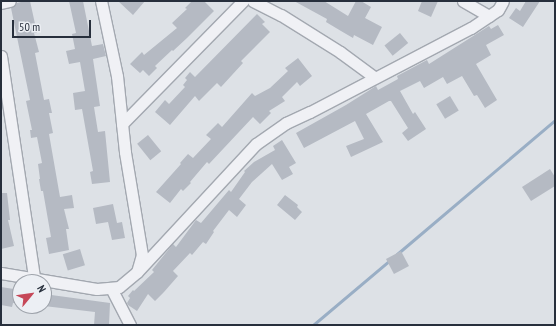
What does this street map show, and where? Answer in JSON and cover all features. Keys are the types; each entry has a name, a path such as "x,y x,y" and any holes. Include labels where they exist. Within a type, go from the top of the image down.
{"street":[{"path":"1,3 10,1"},
{"path":"101,1 117,76 122,124 142,255 137,272"},
{"path":"122,124 243,1"},
{"path":"253,1 281,15 340,52 374,77"},
{"path":"463,1 489,16"},
{"path":"52,281 97,289 119,287 137,272 256,144 286,123 471,28 498,10 503,1"},
{"path":"1,56 33,274"},
{"path":"1,272 12,274"},
{"path":"111,288 130,325"}],"building":[{"path":"30,1 37,33 34,33 39,52 35,53 44,100 49,99 52,113 49,113 53,133 49,134 60,197 72,195 74,208 64,209 69,229 66,229 69,250 49,254 46,238 51,237 43,191 41,191 39,179 38,164 42,163 37,137 31,138 30,130 32,130 26,101 30,100 11,8 17,3"},
{"path":"69,1 83,1 92,46 103,44 106,56 93,59 100,106 94,107 98,132 105,131 110,182 92,184 90,172 93,171 82,109 75,110 73,93 85,91 80,62 69,64 66,51 75,49 72,34 76,33"},
{"path":"118,1 145,1 133,15"},
{"path":"192,1 204,1 214,11 187,38 155,66 157,68 149,76 143,70 140,73 130,64 142,52 144,55 177,28 172,23 187,9 185,8"},
{"path":"294,1 324,1 348,16 356,1 361,1 371,7 365,18 382,27 373,45 354,35 353,38 326,22 327,19"},
{"path":"422,1 438,1 431,17 418,11"},
{"path":"526,1 540,1 523,27 509,18 516,8 520,11"},
{"path":"257,14 265,22 262,24 270,32 241,61 243,63 221,87 217,83 199,101 195,96 170,125 155,112 165,100 169,104 185,87 183,85 187,80 185,78 190,72 195,77"},
{"path":"498,25 504,35 486,45 491,55 476,64 497,100 485,108 477,95 474,96 462,76 447,84 443,77 424,88 420,81 400,91 413,114 415,112 426,129 408,141 402,133 408,128 391,101 389,101 366,114 383,142 351,157 346,146 364,139 355,121 304,148 296,133 376,86 378,90 398,79 397,76 427,60 429,64 489,26 491,29"},
{"path":"400,33 408,43 393,56 384,46"},
{"path":"298,58 312,76 300,86 297,82 282,97 285,101 269,111 271,113 260,124 253,117 209,164 207,162 190,182 191,183 183,191 181,189 170,203 156,192 188,154 193,158 211,139 206,135 218,123 222,127 252,93 255,96 270,88 288,71 285,68"},
{"path":"450,96 459,111 445,119 436,104"},
{"path":"148,135 161,151 150,160 137,144"},
{"path":"282,140 296,163 289,167 293,174 282,180 272,164 252,182 239,199 246,205 237,217 229,210 213,231 214,232 206,244 203,242 192,255 190,253 173,271 178,276 155,301 148,294 137,311 128,305 127,303 130,298 128,296 154,272 152,270 173,244 176,247 196,220 201,223 229,190 231,192 245,172 244,171 254,162 275,150 273,146"},
{"path":"550,169 555,177 555,186 531,201 522,187"},
{"path":"1,193 7,193 10,220 8,220 14,246 1,249"},
{"path":"285,195 298,205 297,207 302,212 295,220 277,205"},
{"path":"113,204 117,223 122,222 125,238 112,240 108,222 96,224 93,208"},
{"path":"80,249 85,265 68,271 63,254"},
{"path":"401,251 409,266 394,274 386,259"},
{"path":"1,287 12,289 12,307 1,305"},
{"path":"52,295 110,303 109,325 94,325 95,312 52,307"}],"waterway":[{"path":"397,254 555,120"},
{"path":"313,325 390,260"}]}
